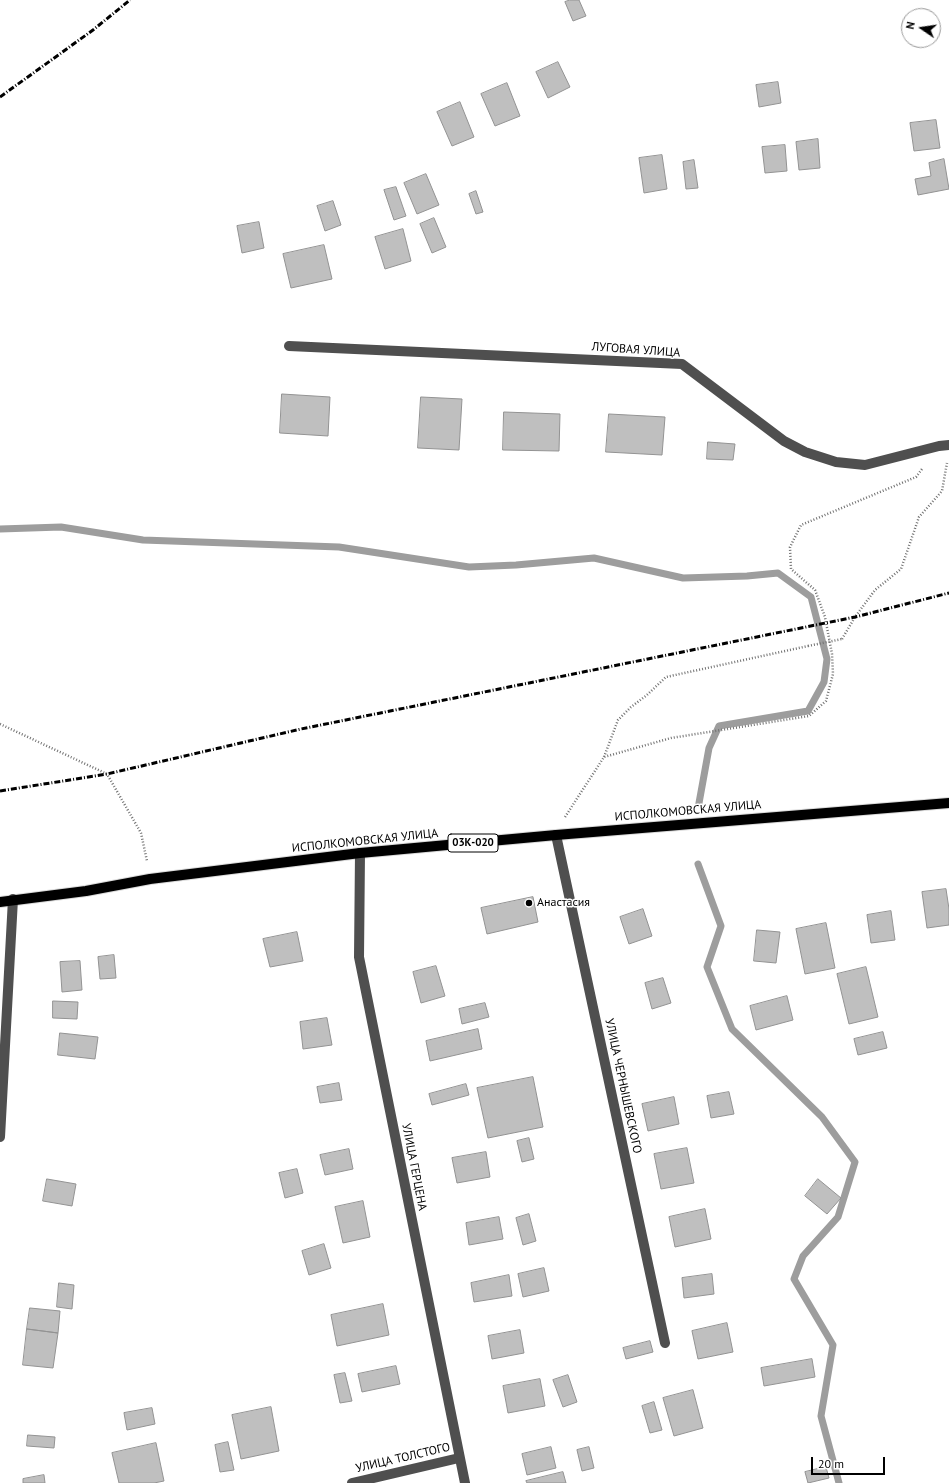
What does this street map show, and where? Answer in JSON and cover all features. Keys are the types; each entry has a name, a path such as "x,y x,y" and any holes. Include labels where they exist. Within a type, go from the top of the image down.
{"main road":[{"name":"ИСПОЛКОМОВСКАЯ УЛИЦА","path":"0,902 86,891 150,879 360,853 556,835 949,803"}],"street":[{"name":"ЛУГОВАЯ УЛИЦА","path":"289,346 682,364 784,441 805,452 836,462 865,465 944,445"},
{"name":"УЛИЦА ЧЕРНЫШЕВСКОГО","path":"556,835 665,1343"},
{"name":"УЛИЦА ГЕРЦЕНА","path":"360,853 359,957 465,1483"},
{"path":"0,1137 13,900"},
{"name":"УЛИЦА ТОЛСТОГО","path":"352,1483 459,1458"}],"path":[{"path":"604,757 671,738 809,716 826,701 833,674 832,654 825,618 815,590 790,569 790,546 801,525 916,477 944,445"},
{"path":"556,835 569,808 604,757 618,720 666,677 842,639 875,590 901,570 919,517 942,491 947,462"},
{"path":"0,724 107,774 141,833 150,879"}],"building":[{"path":"570,0 579,0 586,16 573,21 565,2"},
{"path":"558,62 570,87 548,98 536,72"},
{"path":"778,82 781,103 759,107 756,85"},
{"path":"507,83 520,116 495,126 481,94"},
{"path":"460,102 474,137 452,146 437,112"},
{"path":"936,120 940,148 914,151 910,123"},
{"path":"818,139 820,168 799,170 796,142"},
{"path":"785,145 787,171 765,173 762,147"},
{"path":"662,155 667,189 644,193 639,158"},
{"path":"944,159 949,189 918,195 915,179 931,176 929,163"},
{"path":"694,160 698,188 686,189 683,162"},
{"path":"426,174 439,205 417,214 404,183"},
{"path":"396,187 406,216 394,220 384,190"},
{"path":"476,191 483,212 476,214 469,194"},
{"path":"333,201 341,225 325,231 317,206"},
{"path":"434,218 446,247 432,253 420,224"},
{"path":"259,222 264,248 242,253 237,226"},
{"path":"403,229 411,261 385,269 375,237"},
{"path":"324,245 332,279 291,288 283,254"},
{"path":"282,394 330,397 328,436 280,433"},
{"path":"421,397 462,399 459,450 418,448"},
{"path":"504,412 560,414 559,451 503,450"},
{"path":"609,414 665,417 662,455 606,452"},
{"path":"708,442 735,444 733,460 707,459"},
{"path":"946,889 949,909 949,925 927,928 922,892"},
{"path":"533,897 538,922 487,934 481,908"},
{"path":"643,909 652,936 629,944 620,917"},
{"path":"891,911 895,940 871,943 867,915"},
{"path":"826,923 835,968 805,974 796,929"},
{"path":"757,930 780,932 776,963 754,961"},
{"path":"297,932 303,961 270,967 263,939"},
{"path":"114,955 116,978 100,979 98,957"},
{"path":"80,961 82,990 62,992 60,962"},
{"path":"436,966 445,996 421,1003 413,972"},
{"path":"866,967 878,1017 849,1024 837,974"},
{"path":"663,978 671,1003 652,1009 645,983"},
{"path":"787,996 793,1020 756,1030 750,1006"},
{"path":"53,1001 78,1002 77,1019 53,1018"},
{"path":"485,1003 489,1017 462,1024 459,1009"},
{"path":"327,1018 332,1045 303,1049 300,1022"},
{"path":"478,1029 482,1049 430,1061 426,1041"},
{"path":"883,1032 887,1048 858,1055 854,1039"},
{"path":"60,1033 98,1037 95,1059 58,1055"},
{"path":"533,1077 543,1127 488,1138 477,1088"},
{"path":"339,1083 342,1100 320,1103 317,1087"},
{"path":"466,1084 469,1095 432,1105 429,1094"},
{"path":"729,1092 734,1114 711,1118 707,1096"},
{"path":"674,1097 679,1124 648,1131 642,1104"},
{"path":"529,1138 534,1159 522,1162 517,1141"},
{"path":"687,1148 694,1183 661,1189 654,1154"},
{"path":"349,1149 353,1169 325,1175 320,1155"},
{"path":"486,1152 490,1177 457,1183 452,1158"},
{"path":"297,1169 303,1193 285,1198 279,1173"},
{"path":"47,1179 76,1184 72,1206 43,1201"},
{"path":"818,1179 841,1198 827,1214 805,1196"},
{"path":"363,1201 370,1237 343,1243 335,1207"},
{"path":"705,1209 711,1239 675,1247 669,1217"},
{"path":"529,1214 536,1241 523,1245 516,1218"},
{"path":"499,1217 503,1239 469,1245 466,1223"},
{"path":"324,1244 331,1268 309,1275 302,1251"},
{"path":"544,1268 549,1291 523,1297 518,1274"},
{"path":"712,1274 714,1294 684,1298 682,1278"},
{"path":"509,1275 512,1296 474,1302 471,1283"},
{"path":"59,1283 74,1285 72,1309 57,1307"},
{"path":"383,1304 389,1335 337,1346 331,1315"},
{"path":"30,1308 60,1311 58,1333 27,1329"},
{"path":"727,1323 733,1352 698,1359 692,1331"},
{"path":"27,1329 58,1333 53,1368 23,1365"},
{"path":"520,1330 524,1353 492,1359 488,1336"},
{"path":"650,1341 653,1352 626,1359 623,1348"},
{"path":"812,1359 815,1377 764,1386 761,1368"},
{"path":"396,1366 400,1384 362,1392 358,1374"},
{"path":"345,1373 352,1401 340,1403 334,1375"},
{"path":"568,1375 577,1402 563,1407 553,1380"},
{"path":"540,1379 545,1406 508,1413 503,1386"},
{"path":"693,1390 703,1428 674,1436 663,1398"},
{"path":"654,1402 662,1430 650,1433 642,1406"},
{"path":"271,1407 279,1451 241,1459 232,1415"},
{"path":"152,1408 155,1424 127,1430 124,1413"},
{"path":"28,1435 55,1437 54,1448 27,1446"},
{"path":"228,1442 234,1470 220,1472 215,1445"},
{"path":"156,1443 164,1481 154,1483 119,1483 112,1453"},
{"path":"551,1447 556,1468 527,1475 522,1454"},
{"path":"589,1447 594,1468 582,1471 577,1450"},
{"path":"826,1467 829,1478 808,1483 805,1472"},
{"path":"563,1472 566,1483 527,1483 526,1481"},
{"path":"44,1475 45,1483 23,1483 23,1479"}],"waterway":[{"path":"0,529 61,527 143,540 339,547 469,567 516,565 594,558 683,578 747,576 778,573 811,597 827,659 824,682 808,711 719,726 709,748 699,803"},
{"path":"698,864 721,926 707,967 732,1029 822,1117 855,1162 838,1217 803,1256 794,1279 833,1345 821,1416 839,1483"}],"railway":[{"path":"0,97 93,30 130,0"},
{"path":"0,791 107,774 301,729 855,617 949,593"}],"place":[{"name":"Анастасия","path":"529,903"}]}
